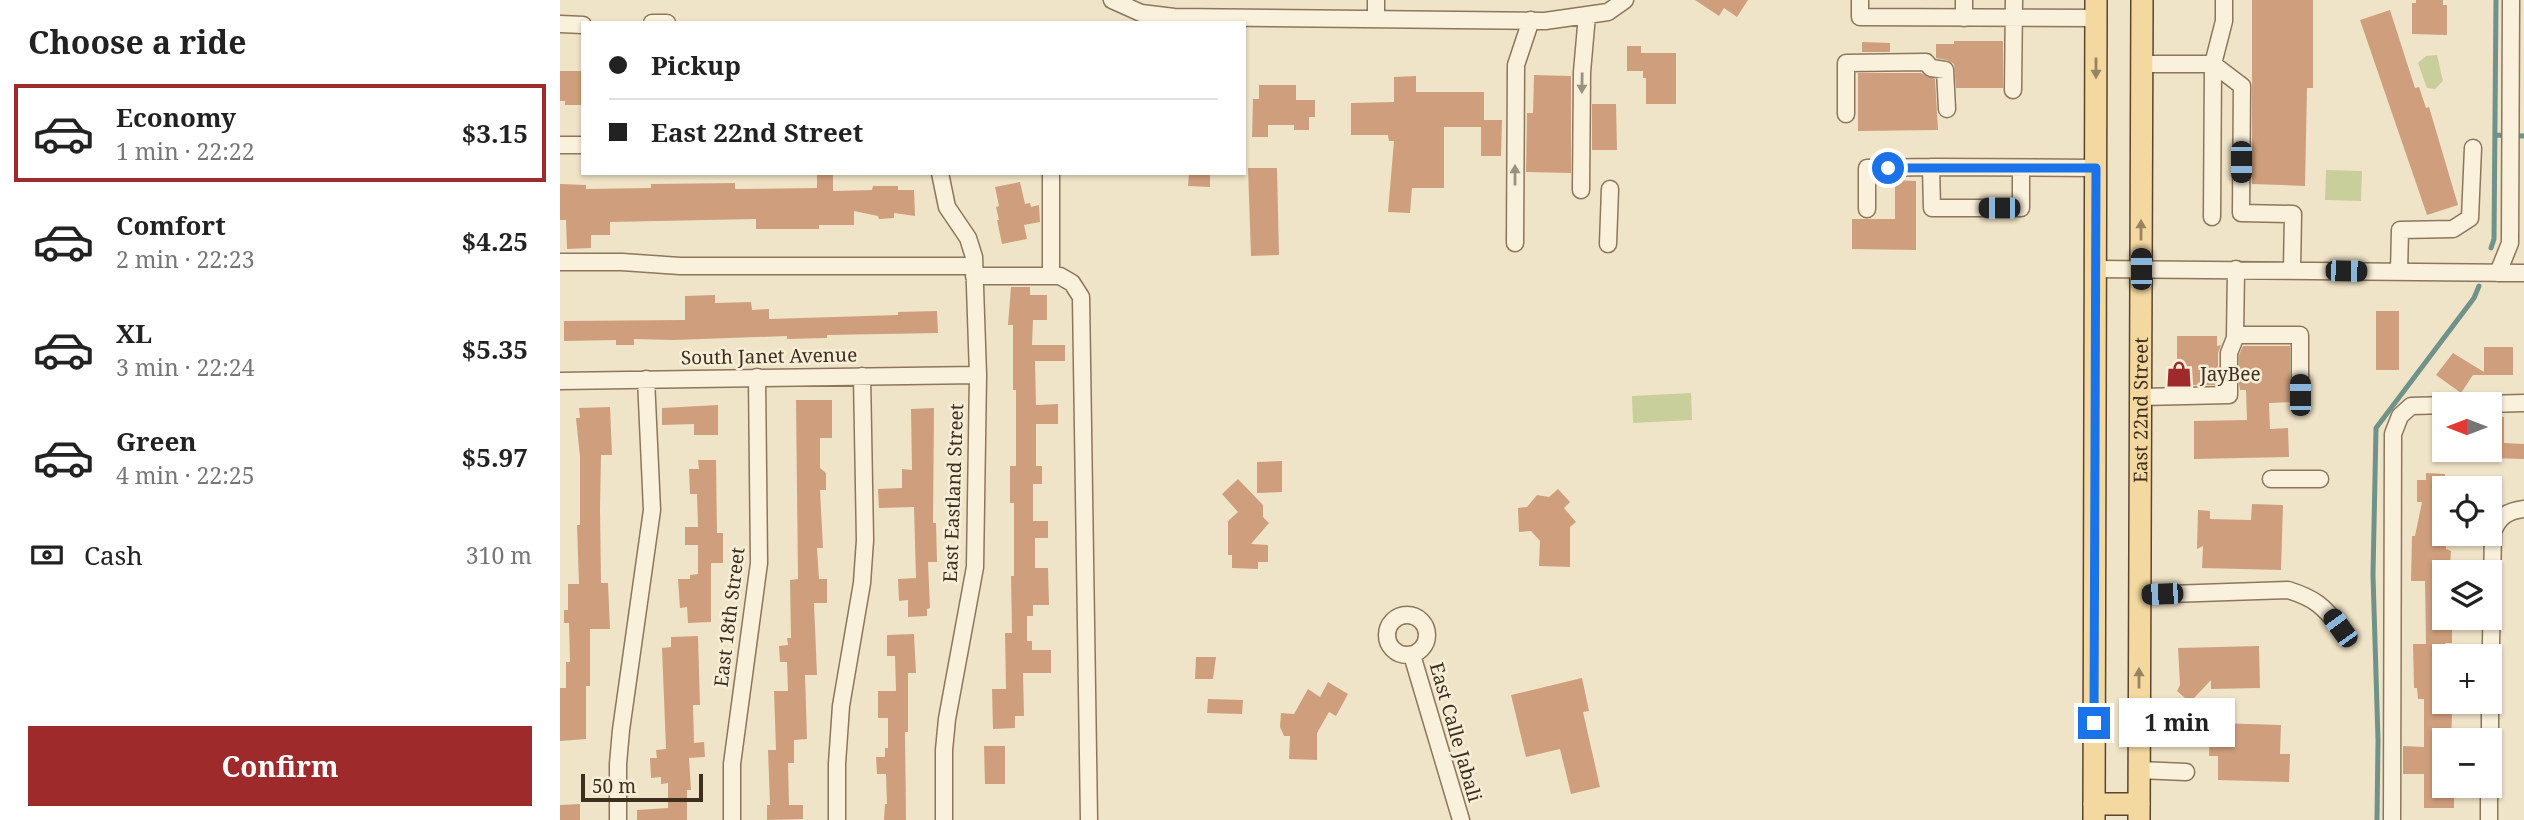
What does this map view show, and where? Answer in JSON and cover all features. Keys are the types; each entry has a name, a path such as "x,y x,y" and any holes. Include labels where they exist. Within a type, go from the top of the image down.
{"main road":[{"name":"East 22nd Street","path":"2139,812 2142,0"},
{"path":"2096,9 2094,812 2139,812"}],"street":[{"path":"1112,0 1141,13 1174,17 1545,21 1608,12 1625,0"},
{"path":"1376,0 1376,18"},
{"path":"1860,0 1860,17 2014,18 2096,9"},
{"path":"1916,0 1916,17"},
{"path":"1964,0 1964,18"},
{"path":"2013,90 2014,0"},
{"path":"2212,218 2213,64 2224,21 2224,0"},
{"path":"2498,272 2510,243 2517,153 2511,0"},
{"path":"1581,190 1582,72 1587,15"},
{"path":"1515,243 1516,65 1531,20"},
{"path":"560,24 581,25"},
{"path":"1846,114 1846,63 1926,62 1931,68 1945,70 1947,109"},
{"path":"2142,64 2213,64 2242,86 2241,213 2293,214 2292,270"},
{"path":"560,145 581,145"},
{"path":"2399,272 2400,230 2453,229 2470,218 2473,148"},
{"path":"1931,167 1932,208 2021,208 2021,168"},
{"path":"1867,209 1867,168 2096,168"},
{"name":"East Eastland Street","path":"940,175 947,207 968,238 974,270 978,375 975,567 947,719 944,820"},
{"path":"1051,175 1051,276"},
{"path":"1608,244 1610,189"},
{"path":"560,262 974,270 1051,276 1067,279 1078,289 1081,297 1089,820"},
{"path":"2096,269 2524,273"},
{"path":"2141,397 2229,395 2229,353 2235,335 2236,270"},
{"path":"2235,335 2300,335 2300,395"},
{"name":"South Janet Avenue","path":"560,381 978,375"},
{"path":"837,820 841,706 862,583 865,540 862,376"},
{"name":"East 18th Street","path":"733,820 732,764 759,563 757,377"},
{"path":"618,820 621,730 652,510 646,379"},
{"path":"2392,820 2393,434 2400,416 2411,407 2524,403"},
{"path":"2271,479 2320,479"},
{"path":"2491,644 2493,541 2496,526 2503,516 2514,510 2524,509"},
{"path":"2140,595 2288,590 2304,595 2325,607 2340,628"},
{"name":"East Calle Jabali","path":"1412,655 1461,820"},
{"path":"2139,732 2177,732 2219,709"},
{"path":"2139,770 2186,772"},
{"path":"2489,798 2489,820"}],"green space":[{"path":"2437,55 2443,81 2435,89 2427,88 2418,63 2426,56"},
{"path":"2326,170 2362,171 2361,201 2325,200"},
{"path":"1691,393 1692,420 1633,423 1632,396"}],"building":[{"path":"1695,0 1748,0 1737,17 1724,8 1719,16"},
{"path":"2252,0 2313,0 2313,88 2307,88 2305,186 2252,184"},
{"path":"2416,0 2443,0 2443,5 2447,5 2447,35 2412,34 2412,3 2416,3"},
{"path":"2390,10 2415,88 2419,87 2426,108 2429,107 2458,205 2427,215 2360,20"},
{"path":"1954,41 2003,41 2003,88 1956,88 1954,64 1936,58 1936,44 1954,44"},
{"path":"1862,42 1890,43 1890,52 1862,52"},
{"path":"1627,46 1641,46 1641,53 1676,53 1676,104 1646,104 1646,78 1643,78 1643,71 1627,71"},
{"path":"560,71 581,71 581,105 565,105 565,101 560,101"},
{"path":"1858,73 1921,73 1935,79 1938,130 1858,131"},
{"path":"1534,75 1571,76 1571,173 1526,172 1527,113 1533,113"},
{"path":"1416,76 1416,92 1484,92 1484,120 1502,120 1501,156 1481,156 1481,127 1444,127 1444,188 1412,188 1410,213 1388,212 1394,141 1389,141 1388,135 1351,135 1351,103 1394,102 1394,77"},
{"path":"1259,85 1296,85 1296,100 1315,100 1315,117 1309,117 1309,130 1294,130 1294,125 1268,125 1268,137 1252,137 1253,99 1259,99"},
{"path":"1592,104 1616,104 1617,150 1592,150"},
{"path":"1248,168 1277,168 1279,255 1251,256"},
{"path":"817,175 833,175 833,191 872,190 873,186 898,186 898,190 914,190 915,216 894,213 894,218 879,219 878,216 854,211 854,225 819,225 819,229 756,229 756,219 610,222 610,235 591,235 591,248 567,249 566,220 560,220 560,184 586,185 586,189 651,188 651,184 735,183 735,189 817,188"},
{"path":"1189,175 1210,175 1210,187 1188,186"},
{"path":"1895,180 1916,181 1916,250 1852,249 1852,219 1895,219"},
{"path":"1020,182 1025,204 1030,203 1031,207 1039,205 1040,222 1024,225 1027,239 1002,244 995,187"},
{"path":"1011,287 1030,287 1030,295 1047,295 1047,320 1033,320 1032,345 1065,345 1065,361 1035,361 1036,405 1058,404 1058,424 1036,424 1036,466 1042,466 1042,484 1033,484 1033,521 1048,521 1048,538 1035,538 1035,568 1048,568 1049,605 1033,605 1033,616 1027,616 1027,641 1032,641 1032,650 1051,650 1051,673 1023,673 1024,716 1015,716 1015,728 993,729 992,689 1006,689 1005,633 1012,633 1014,503 1010,503 1010,466 1016,466 1016,390 1013,390 1013,325 1008,325"},
{"path":"715,295 715,303 751,302 752,310 769,309 769,319 898,315 898,312 937,311 938,333 827,335 827,338 787,339 787,336 634,339 634,345 616,345 616,340 564,341 564,321 685,320 685,296"},
{"path":"2376,311 2399,311 2399,370 2376,370"},
{"path":"2177,336 2217,336 2217,346 2221,345 2218,353 2218,385 2177,385"},
{"path":"2243,346 2290,346 2290,395 2293,402 2269,403 2270,429 2288,428 2289,457 2194,459 2194,421 2247,420 2246,390 2240,390 2239,384 2239,355"},
{"path":"2484,347 2513,347 2513,375 2473,375 2460,392 2436,375 2453,353 2484,372"},
{"path":"796,400 832,400 832,438 820,438 820,468 826,473 826,490 820,490 823,548 817,548 819,579 827,579 827,603 814,603 817,675 805,675 807,739 794,740 794,763 788,763 789,805 803,805 803,819 767,820 767,805 770,805 768,750 776,750 774,691 788,691 787,662 780,662 779,646 788,645 787,638 791,638 790,580 798,579"},
{"path":"718,405 718,435 694,435 694,424 662,425 662,408"},
{"path":"610,407 612,455 601,455 600,509 601,583 608,583 610,629 590,629 586,739 560,741 560,688 566,688 566,662 570,662 569,623 564,623 564,610 568,610 568,584 579,584 577,525 580,525 580,457 576,418 580,418 579,408"},
{"path":"934,408 933,523 936,523 937,562 928,562 930,608 927,609 927,616 908,617 908,600 899,601 898,579 916,578 914,507 879,508 878,489 902,488 902,469 912,470 911,409"},
{"path":"2502,417 2504,443 2524,444 2524,459 2502,458"},
{"path":"698,460 716,460 717,533 723,533 723,563 711,563 711,622 688,623 687,607 680,608 678,579 690,579 690,575 698,574 698,545 685,545 685,527 698,527 697,494 690,494 689,469 699,469"},
{"path":"1282,461 1282,492 1257,493 1257,462"},
{"path":"2426,473 2445,474 2432,476 2432,546 2446,546 2451,551 2450,560 2432,560 2432,630 2452,630 2452,643 2432,644 2432,714 2452,714 2451,728 2432,728 2432,798 2454,798 2454,808 2424,808 2424,774 2403,774 2403,746 2424,747 2424,699 2418,699 2417,688 2414,688 2413,644 2426,644 2425,581 2411,581 2412,536 2415,536 2422,502 2417,502 2417,480 2426,480"},
{"path":"1238,479 1263,505 1263,517 1269,523 1251,544 1268,545 1268,562 1258,562 1258,569 1232,568 1232,555 1228,555 1228,521 1238,512 1222,494"},
{"path":"1558,489 1570,502 1564,508 1576,522 1570,527 1570,567 1539,566 1540,541 1531,531 1519,532 1518,508 1527,507 1537,495 1549,497"},
{"path":"2252,504 2283,505 2281,570 2202,568 2203,546 2197,549 2198,510 2210,511 2210,519 2251,520"},
{"path":"914,634 916,673 908,673 908,732 905,732 906,820 884,820 887,804 886,774 877,774 876,757 885,757 885,748 888,748 888,718 878,718 878,691 896,691 895,656 887,656 887,635"},
{"path":"698,636 700,705 693,705 694,743 704,742 705,757 689,758 691,790 687,790 687,820 637,820 637,810 668,808 668,783 661,784 661,777 651,778 650,758 657,758 656,750 666,749 662,648 671,647 671,637"},
{"path":"2259,646 2260,688 2211,689 2211,680 2194,698 2185,698 2177,691 2180,685 2178,648"},
{"path":"1196,657 1216,657 1213,679 1195,679"},
{"path":"1582,678 1589,711 1583,712 1600,787 1571,794 1560,749 1526,757 1511,695"},
{"path":"1328,682 1348,694 1336,716 1329,712 1317,733 1317,760 1289,759 1290,736 1284,736 1280,727 1281,713 1294,714 1308,689 1320,697"},
{"path":"1208,699 1243,700 1242,714 1207,713"},
{"path":"2216,723 2281,725 2280,754 2290,754 2289,782 2218,780 2218,756 2209,756 2210,726"},
{"path":"984,746 1005,746 1005,784 985,784"},
{"path":"580,804 580,820 560,820 560,805"}],"waterway":[{"path":"2491,248 2494,239 2496,0"},
{"path":"2495,135 2524,136"},
{"path":"2377,820 2378,740 2373,575 2376,428 2474,298 2479,286"}],"place":[{"name":"JayBee","path":"2179,374"}],"route":[{"path":"1888,168 2096,168 2094,723"}]}
